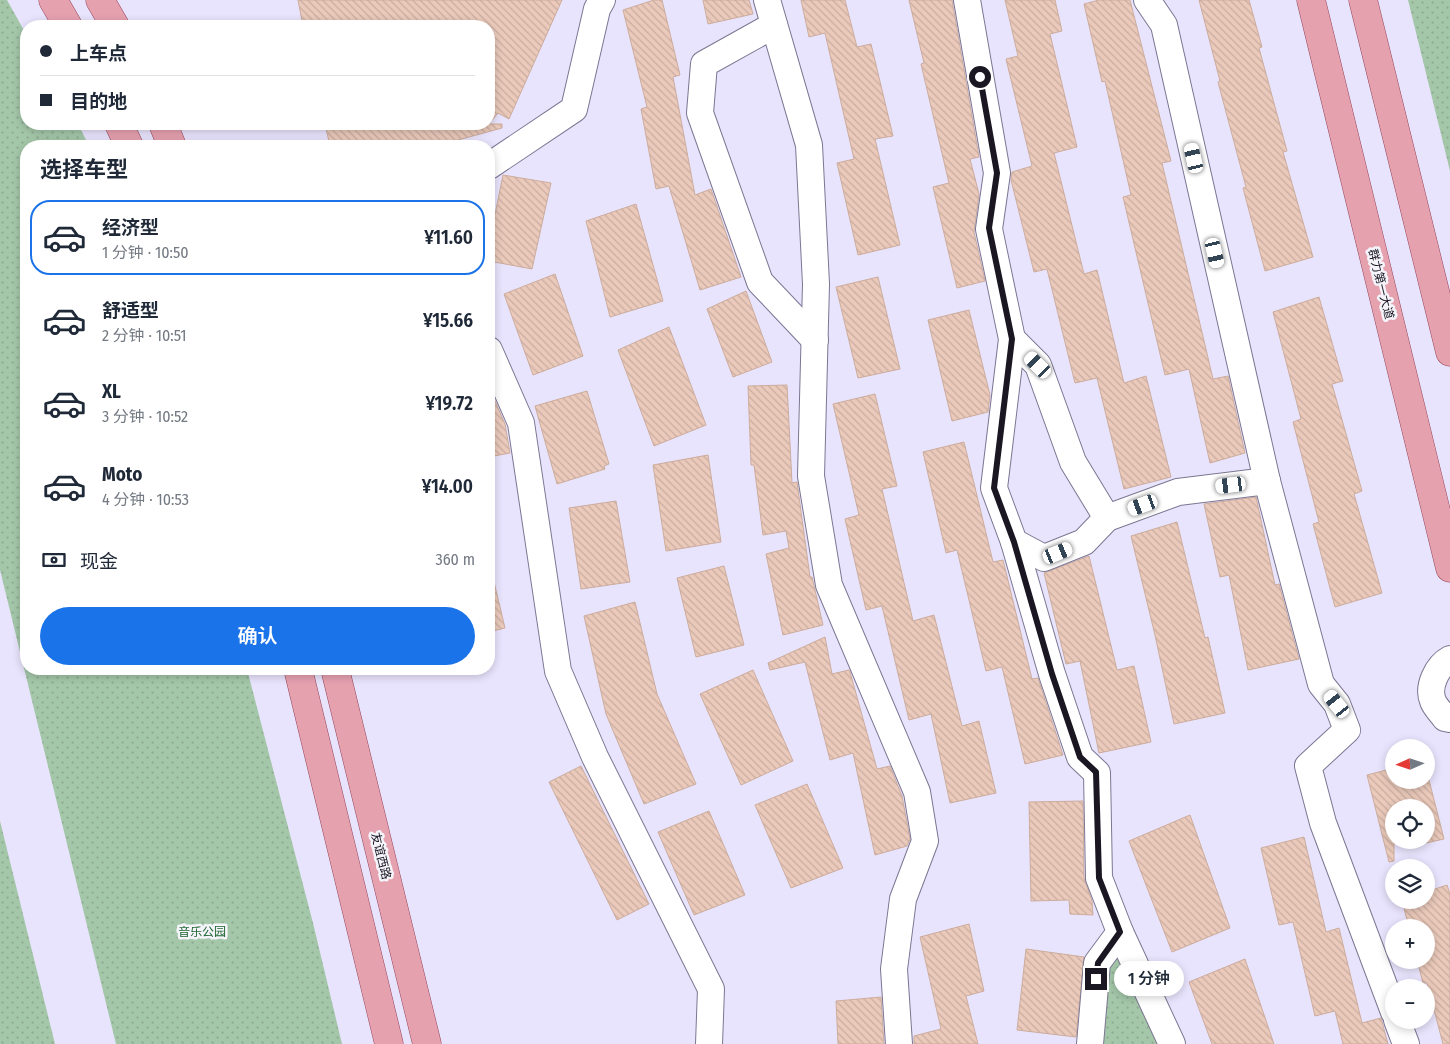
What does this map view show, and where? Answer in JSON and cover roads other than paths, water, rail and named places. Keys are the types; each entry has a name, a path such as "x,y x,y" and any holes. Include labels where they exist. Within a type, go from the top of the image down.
{"main road":[{"path":"53,0 65,20"},
{"path":"100,0 111,20"},
{"name":"群力第一大道","path":"1311,0 1450,568"},
{"path":"1363,0 1450,352"},
{"path":"299,675 389,1044"},
{"name":"友谊西路","path":"336,675 428,1044"}],"street":[{"path":"495,162 574,109 597,9 602,0"},
{"path":"767,0 809,145 816,284 811,476 830,585 917,792 925,840 903,900 894,969 899,1044"},
{"path":"966,0 997,173 989,228 1012,339 994,488 1014,542 1052,674 1080,757 1096,772 1099,878 1120,932 1172,1044"},
{"path":"1146,0 1164,25 1267,481 1321,684 1337,704 1348,730 1308,766 1323,822 1385,988"},
{"path":"774,25 704,64 700,113 760,282 815,340"},
{"path":"1012,339 1038,365 1073,462 1107,518"},
{"path":"495,364 521,422 558,672 595,757 711,989 709,1044"},
{"path":"1014,542 1044,558 1084,542 1107,518 1178,492 1267,481"},
{"path":"1450,659 1446,661 1432,679 1432,700 1444,718 1450,719"},
{"path":"1090,1044 1098,963 1120,932"},
{"path":"1400,1029 1406,1044"}],"park label":[{"name":"音乐公园","path":"202,932"}]}
